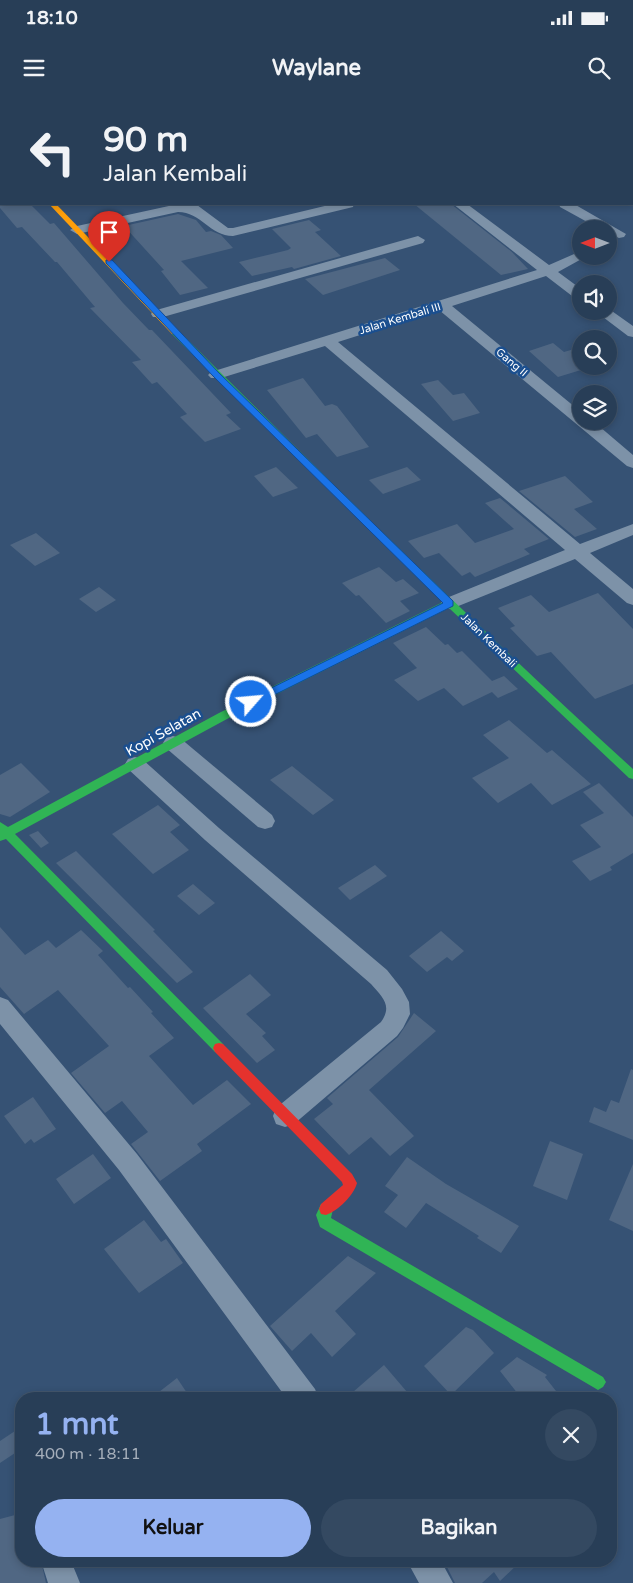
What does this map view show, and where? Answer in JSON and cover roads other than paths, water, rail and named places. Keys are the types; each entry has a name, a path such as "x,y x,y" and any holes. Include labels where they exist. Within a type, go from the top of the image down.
{"street":[{"name":"Jalan Kembali","path":"53,205 216,375 450,604 633,775"},
{"path":"77,230 178,208 192,208 224,232 233,232 344,205"},
{"path":"459,205 572,289"},
{"path":"567,205 589,220"},
{"path":"618,235 633,226"},
{"path":"158,314 418,240"},
{"name":"Jalan Kembali III","path":"216,375 547,271 572,259"},
{"name":"Gang II","path":"442,305 572,413"},
{"path":"615,320 633,333"},
{"path":"327,340 489,475 633,599"},
{"name":"Gang II","path":"593,430 633,464"},
{"path":"450,604 575,551 633,529"},
{"name":"Kopi Selatan","path":"2,832 321,666 450,604"},
{"path":"174,743 265,821"},
{"path":"135,764 212,834 379,977 397,999 399,1010 397,1021 285,1116"},
{"path":"2,832 350,1182 345,1194 325,1210 323,1215 325,1222 598,1382"},
{"path":"0,1008 128,1162 300,1392"},
{"path":"426,1567 437,1583"}]}
